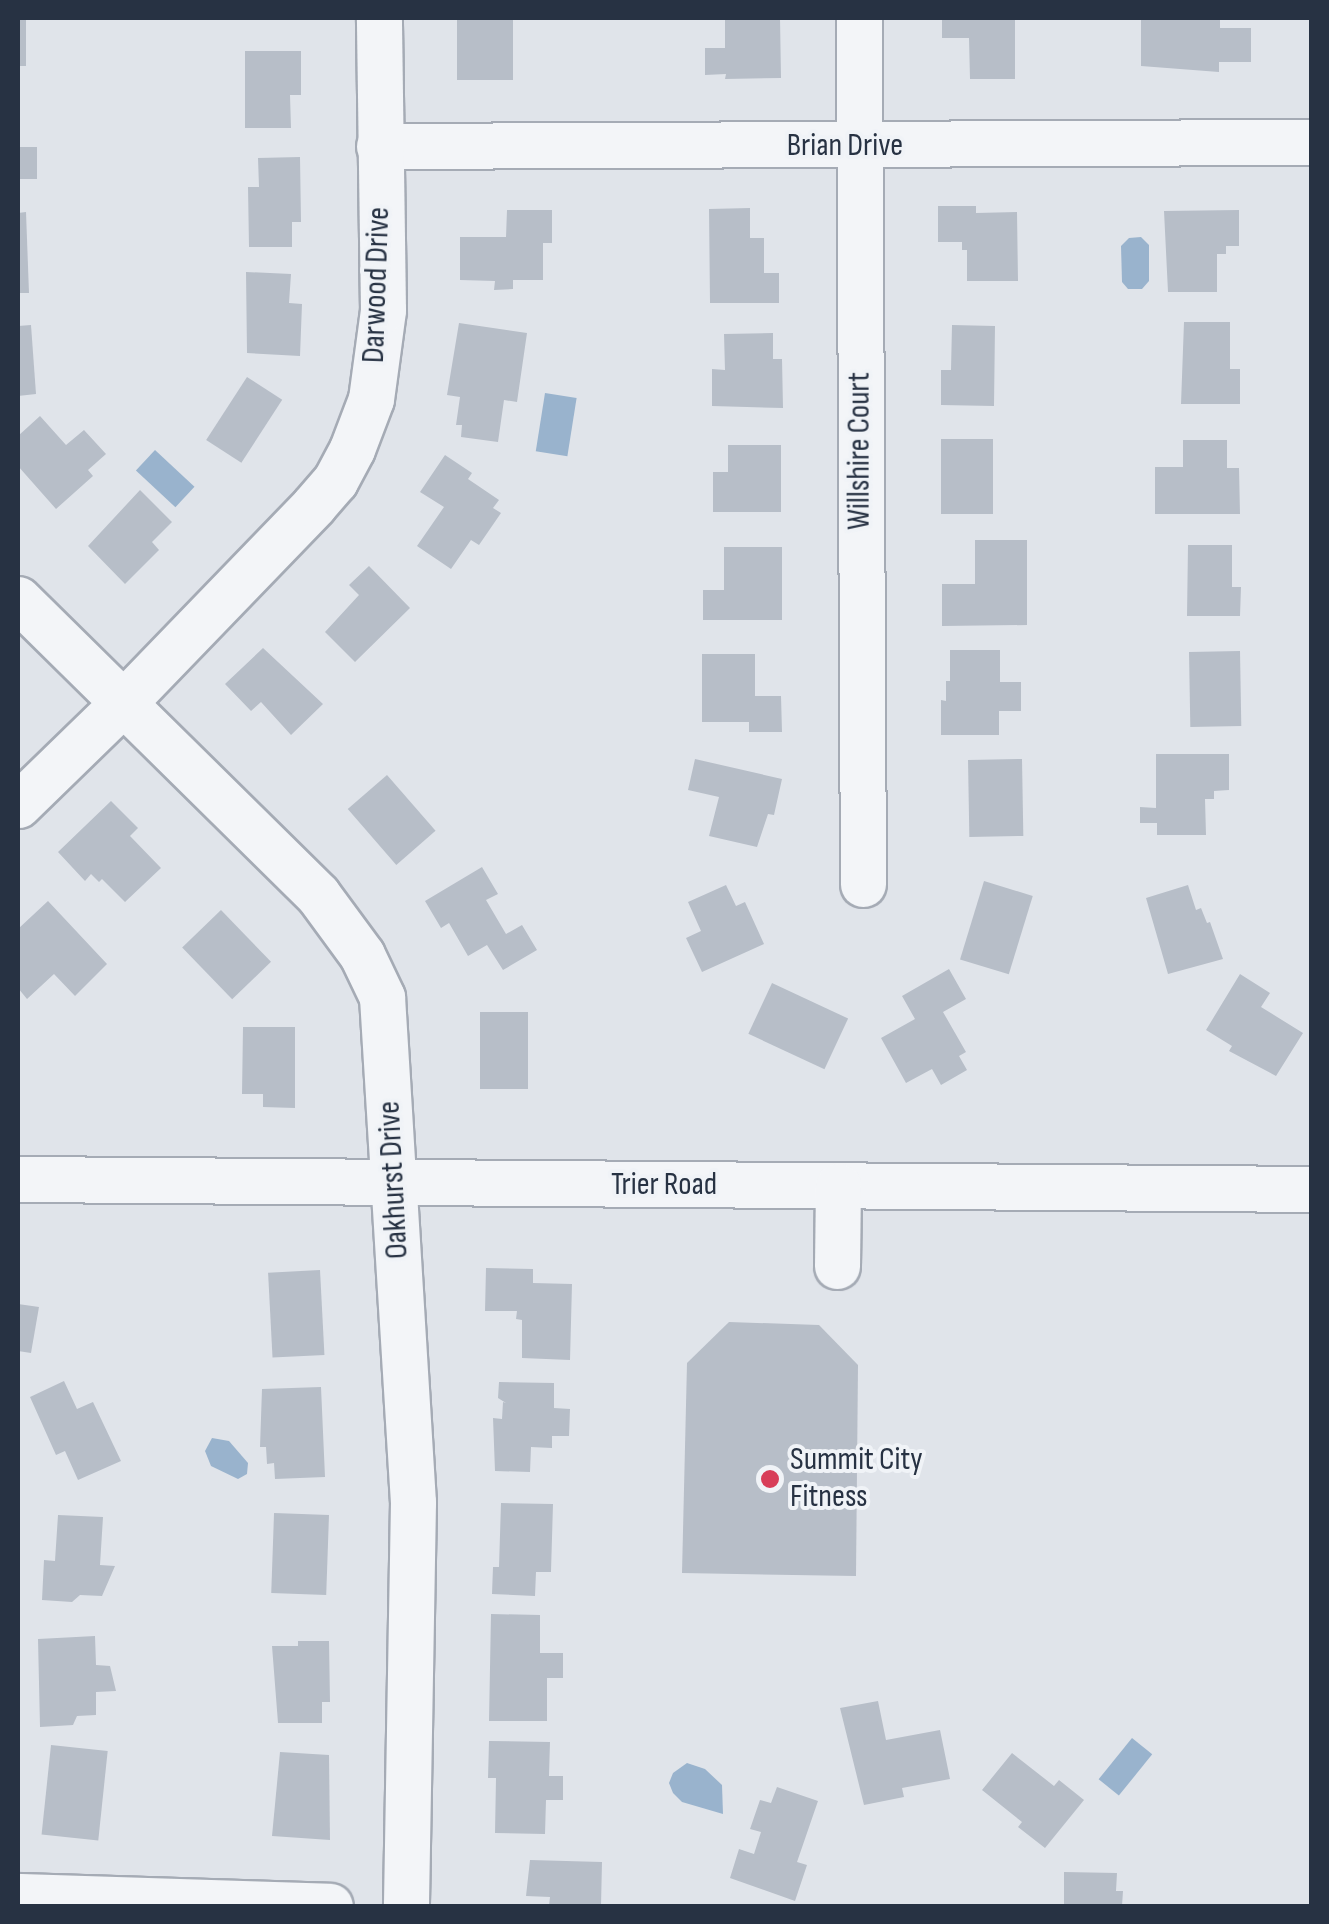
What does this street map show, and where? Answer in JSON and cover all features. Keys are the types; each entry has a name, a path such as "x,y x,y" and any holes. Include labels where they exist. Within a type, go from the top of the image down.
{"street":[{"name":"Darwood Drive","path":"18,805 125,701 324,493 352,449 371,399 379,357 379,18"},
{"name":"Willshire Court","path":"858,18 863,884"},
{"name":"Brian Drive","path":"379,146 1312,142"},
{"name":"Oakhurst Drive","path":"18,598 318,895 362,955 382,998 387,1030 413,1532 406,1906"},
{"name":"Trier Road","path":"18,1179 1312,1189"},
{"path":"836,1266 838,1186"},
{"path":"18,1896 330,1906"}],"water":[{"path":"1141,237 1149,245 1149,281 1142,289 1128,289 1122,282 1121,246 1129,238"},
{"path":"545,393 577,398 567,456 536,451"},
{"path":"155,450 194,487 175,507 136,470"},
{"path":"212,1438 229,1441 248,1463 247,1474 238,1479 211,1466 205,1451"},
{"path":"1132,1738 1152,1754 1119,1796 1099,1779"},
{"path":"687,1763 705,1769 722,1785 723,1814 682,1802 673,1793 669,1783 673,1773"}],"building":[{"path":"18,18 26,18 26,66 18,66"},
{"path":"457,18 513,18 513,80 457,80"},
{"path":"725,18 780,18 781,78 725,79 726,74 705,75 705,48 725,48"},
{"path":"942,18 1015,18 1015,79 970,79 969,38 942,38"},
{"path":"1141,18 1220,18 1220,28 1251,28 1251,62 1219,62 1219,72 1141,66"},
{"path":"245,51 301,51 301,95 290,95 291,128 245,128"},
{"path":"18,147 37,147 37,179 18,179"},
{"path":"300,157 301,222 292,222 292,247 249,247 248,187 259,187 258,158"},
{"path":"938,206 976,206 976,213 1017,212 1018,281 967,281 967,250 962,250 962,242 938,242"},
{"path":"750,208 750,238 764,238 764,273 779,273 779,303 710,303 709,209"},
{"path":"507,210 552,210 552,243 543,243 543,280 513,280 513,289 494,290 495,281 460,280 460,237 506,237"},
{"path":"1239,210 1239,246 1226,246 1226,254 1217,254 1217,292 1168,292 1164,211"},
{"path":"26,212 29,293 18,293 18,213"},
{"path":"246,272 291,274 289,303 302,304 300,356 247,353"},
{"path":"1184,322 1230,322 1230,369 1240,369 1240,404 1181,404"},
{"path":"459,323 527,333 517,402 504,400 498,442 461,437 462,425 456,425 460,397 447,395"},
{"path":"31,325 36,394 18,396 18,326"},
{"path":"952,325 995,326 994,406 941,405 941,370 951,370"},
{"path":"773,333 773,359 782,359 783,408 712,406 712,369 725,370 724,334"},
{"path":"247,377 282,400 241,463 206,440"},
{"path":"40,416 66,445 84,430 106,454 88,470 93,476 56,509 18,466 18,436"},
{"path":"941,439 993,439 993,514 941,514"},
{"path":"1183,440 1227,440 1227,468 1239,468 1240,514 1155,514 1155,467 1183,467"},
{"path":"728,445 781,445 781,512 713,512 713,472 728,472"},
{"path":"445,455 472,473 468,479 499,500 493,508 501,513 479,545 471,540 451,569 417,546 444,507 420,492"},
{"path":"140,490 172,522 152,542 159,550 125,584 88,546"},
{"path":"975,540 1027,540 1027,625 942,626 942,584 975,584"},
{"path":"1188,545 1232,545 1232,587 1241,587 1240,616 1187,616"},
{"path":"724,547 782,547 782,620 703,620 703,590 724,590"},
{"path":"369,566 410,608 355,662 325,632 359,595 349,585"},
{"path":"263,648 323,704 291,735 261,702 251,711 225,684"},
{"path":"950,650 1000,650 1000,682 1021,682 1021,711 999,711 999,735 941,735 941,700 946,701 946,681 950,681"},
{"path":"1240,651 1241,726 1190,727 1189,652"},
{"path":"702,654 755,654 755,696 781,696 782,732 749,732 749,722 702,722"},
{"path":"1156,754 1229,754 1229,790 1214,791 1214,799 1205,799 1206,835 1157,835 1157,823 1140,823 1140,807 1156,808"},
{"path":"695,759 782,779 774,815 768,814 757,847 709,836 719,797 688,790"},
{"path":"1022,759 1023,836 969,837 968,760"},
{"path":"387,775 436,831 396,865 348,809"},
{"path":"111,801 138,828 130,836 161,868 125,902 102,879 99,882 91,874 85,881 58,852"},
{"path":"482,867 498,894 486,900 506,934 522,925 537,950 503,970 487,945 468,956 449,923 441,928 425,901"},
{"path":"984,881 1033,896 1009,974 960,959"},
{"path":"726,885 736,906 745,902 764,944 702,972 686,938 701,931 688,902"},
{"path":"1188,885 1196,910 1201,908 1207,923 1210,922 1223,959 1168,974 1146,898"},
{"path":"48,901 107,964 75,996 54,974 27,999 18,988 18,929"},
{"path":"221,910 271,962 232,999 182,948"},
{"path":"949,969 966,999 943,1012 966,1052 959,1056 967,1070 941,1085 932,1069 906,1083 881,1038 915,1019 902,996"},
{"path":"1240,974 1270,993 1261,1007 1303,1033 1276,1076 1229,1051 1232,1046 1206,1030"},
{"path":"772,983 848,1018 824,1069 748,1034"},
{"path":"480,1012 528,1012 528,1089 480,1089"},
{"path":"243,1027 295,1027 295,1108 263,1107 263,1094 242,1094"},
{"path":"486,1268 533,1269 533,1283 572,1284 570,1360 522,1358 522,1320 516,1319 517,1311 485,1311"},
{"path":"320,1270 324,1355 273,1358 268,1273"},
{"path":"18,1304 39,1307 31,1353 18,1351"},
{"name":"Summit City Fitness","path":"729,1322 819,1325 858,1365 856,1576 682,1573 687,1363"},
{"path":"64,1381 77,1409 93,1402 121,1461 78,1480 65,1451 56,1455 30,1397"},
{"path":"499,1382 554,1383 554,1408 570,1409 569,1436 552,1436 552,1448 531,1447 530,1472 495,1471 493,1418 502,1419 503,1402 506,1403 498,1398"},
{"path":"321,1387 325,1477 275,1479 274,1463 267,1464 266,1447 260,1447 262,1389"},
{"path":"501,1503 553,1504 551,1572 536,1572 535,1596 492,1594 493,1567 499,1567"},
{"path":"274,1513 329,1515 326,1595 271,1593"},
{"path":"58,1515 103,1517 100,1565 115,1566 102,1596 80,1595 72,1602 42,1600 44,1560 55,1561"},
{"path":"491,1614 540,1615 540,1653 563,1653 563,1678 547,1678 547,1721 489,1721"},
{"path":"95,1636 96,1665 110,1666 116,1691 96,1692 96,1715 77,1716 73,1725 40,1727 38,1639"},
{"path":"298,1641 329,1641 330,1702 322,1702 322,1723 278,1723 272,1646 298,1646"},
{"path":"878,1701 886,1740 940,1730 950,1779 902,1788 904,1797 864,1805 840,1708"},
{"path":"489,1741 550,1742 549,1776 563,1776 563,1800 546,1800 545,1834 495,1833 496,1778 488,1778"},
{"path":"51,1745 108,1751 98,1840 42,1835"},
{"path":"280,1752 329,1755 330,1840 272,1836"},
{"path":"1012,1753 1054,1786 1059,1780 1084,1800 1045,1848 1018,1827 1022,1822 982,1790"},
{"path":"777,1787 818,1801 797,1862 807,1865 795,1901 730,1878 739,1849 754,1854 761,1832 750,1829 760,1800 771,1803"},
{"path":"530,1860 602,1862 601,1906 549,1906 550,1897 526,1896"},
{"path":"1064,1872 1117,1873 1116,1891 1123,1891 1122,1906 1064,1906"}],"place":[{"name":"Summit City Fitness","path":"770,1479"}]}
